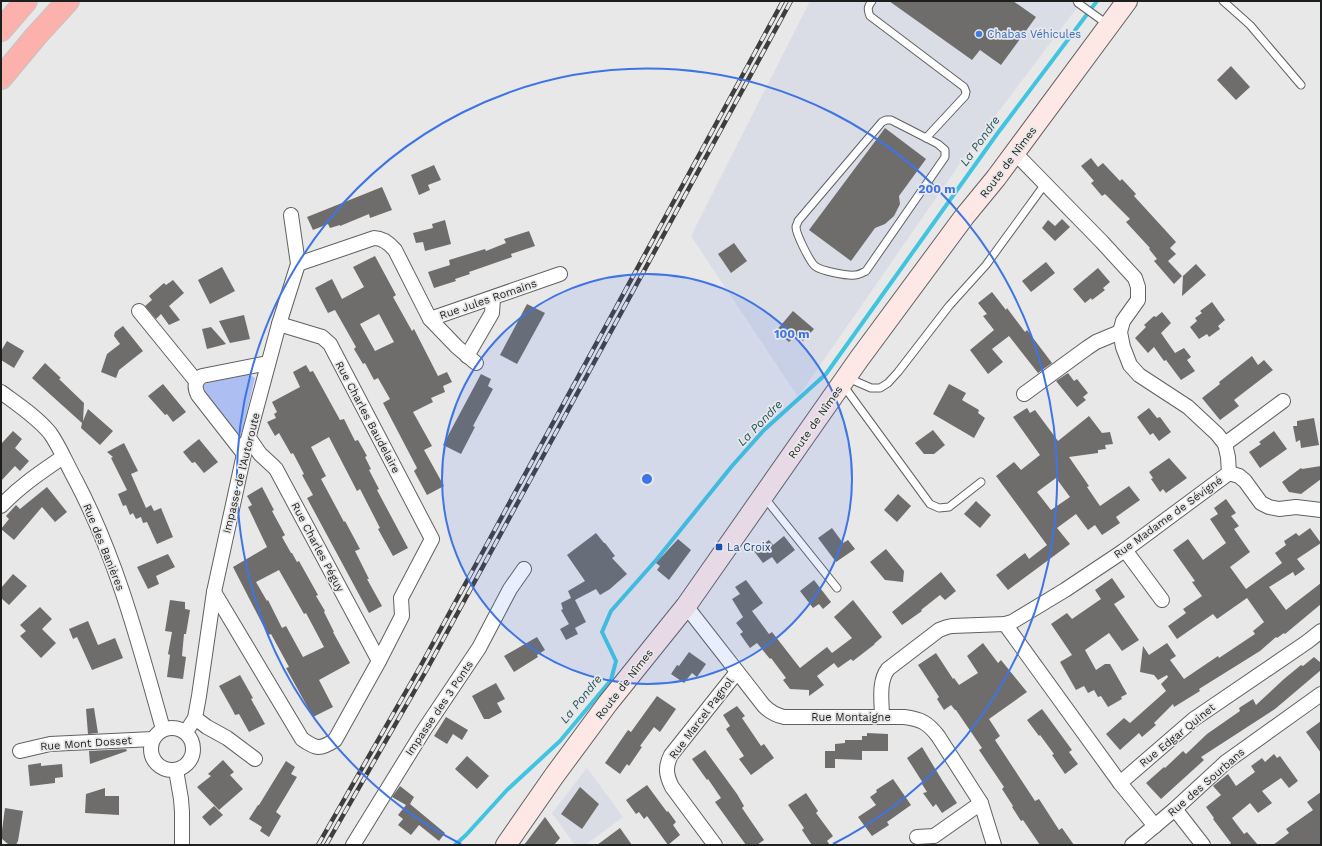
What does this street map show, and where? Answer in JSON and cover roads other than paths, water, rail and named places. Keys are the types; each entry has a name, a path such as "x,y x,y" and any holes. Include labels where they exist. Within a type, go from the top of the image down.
{"highway":[{"path":"1,30 26,1"},
{"path":"1,78 68,1"}],"street":[{"name":"Route de Nîmes","path":"506,845 554,776 608,703 686,606 844,380 1128,1"},
{"path":"1015,153 1135,278 1138,288 1138,300 1123,321 1120,332 1123,346 1130,364 1139,375 1188,407 1217,434 1225,444 1283,402"},
{"name":"Impasse de l'Autoroute","path":"186,732 195,718 214,592 244,454 279,324 298,264 291,215"},
{"name":"Rue Jules Romains","path":"298,264 374,238 385,240 394,250 430,319 560,274"},
{"path":"430,319 448,339 472,360 492,313 493,298"},
{"path":"139,311 196,381"},
{"name":"Rue Charles Baudelaire","path":"279,324 322,337 330,344 432,539 401,598 402,616 379,661"},
{"path":"1024,394 1096,342 1120,332"},
{"path":"244,454 198,395 195,388 196,381 202,376 268,363"},
{"name":"Rue des Banières","path":"1,392 43,425 58,445 92,512 104,540 130,612 163,729"},
{"name":"Rue Charles Péguy","path":"249,438 260,454 276,469 379,661"},
{"name":"Rue Madame de Sévigné","path":"882,717 882,682 884,674 888,669 939,630 952,626 1005,624 1012,622 1058,595 1125,550 1229,473 1225,444"},
{"path":"1,506 28,481 63,457"},
{"path":"1229,473 1239,476 1261,503 1269,508 1279,509 1296,507 1321,510"},
{"path":"1125,550 1162,600"},
{"name":"Impasse des 3 Ponts","path":"353,845 424,730 479,648 510,589 524,570"},
{"path":"214,592 302,739 313,747 326,747 335,740 379,661"},
{"name":"Rue Montaigne","path":"686,606 764,706 776,716 784,718 915,718 925,722 932,728 981,803 994,845"},
{"path":"1005,624 1120,783 1155,826"},
{"name":"Rue Edgar Quinet","path":"1120,783 1194,719 1321,631"},
{"name":"Rue Marcel Pagnol","path":"715,845 672,787 668,779 667,763 671,755 737,672"},
{"name":"Rue des Sourbans","path":"1132,845 1175,809 1237,753 1321,694"},
{"path":"195,718 207,727 227,738 255,759"},
{"path":"175,727 186,732 193,744 194,751 188,763 182,768 176,770 162,768 157,764 151,752 151,745 157,733 163,729 175,727"},
{"name":"Rue Mont Dosset","path":"20,751 63,743 153,739"},
{"path":"176,770 182,812 182,845"},
{"path":"918,837 934,836 981,803"},
{"path":"1175,809 1203,845"}],"lane":[{"path":"872,1 868,10 870,16 964,87 966,92 965,96 926,138"},
{"path":"1077,1 1109,26"},
{"path":"1223,1 1250,25 1301,85"},
{"path":"891,120 926,138 938,144 945,150 945,157 866,271 852,276 815,266 810,261 797,232 796,226 798,221 882,122 891,120"},
{"path":"844,380 871,388 880,388 888,383 949,306 986,265 1046,184"},
{"path":"844,380 930,504 940,508 949,507 981,482"},
{"path":"763,496 837,588"}],"waterway":[{"name":"La Pondre","path":"455,845 507,790 560,741 611,680 616,661 602,632 611,611 657,559 732,466 764,430 826,374 997,134 1097,1"}],"railway":[{"path":"318,845 420,667 783,1"},
{"path":"326,845 426,671 791,1"}],"place":[{"name":"Chabas Véhicules","path":"979,34"},
{"name":"La Croix","path":"719,547"}]}
